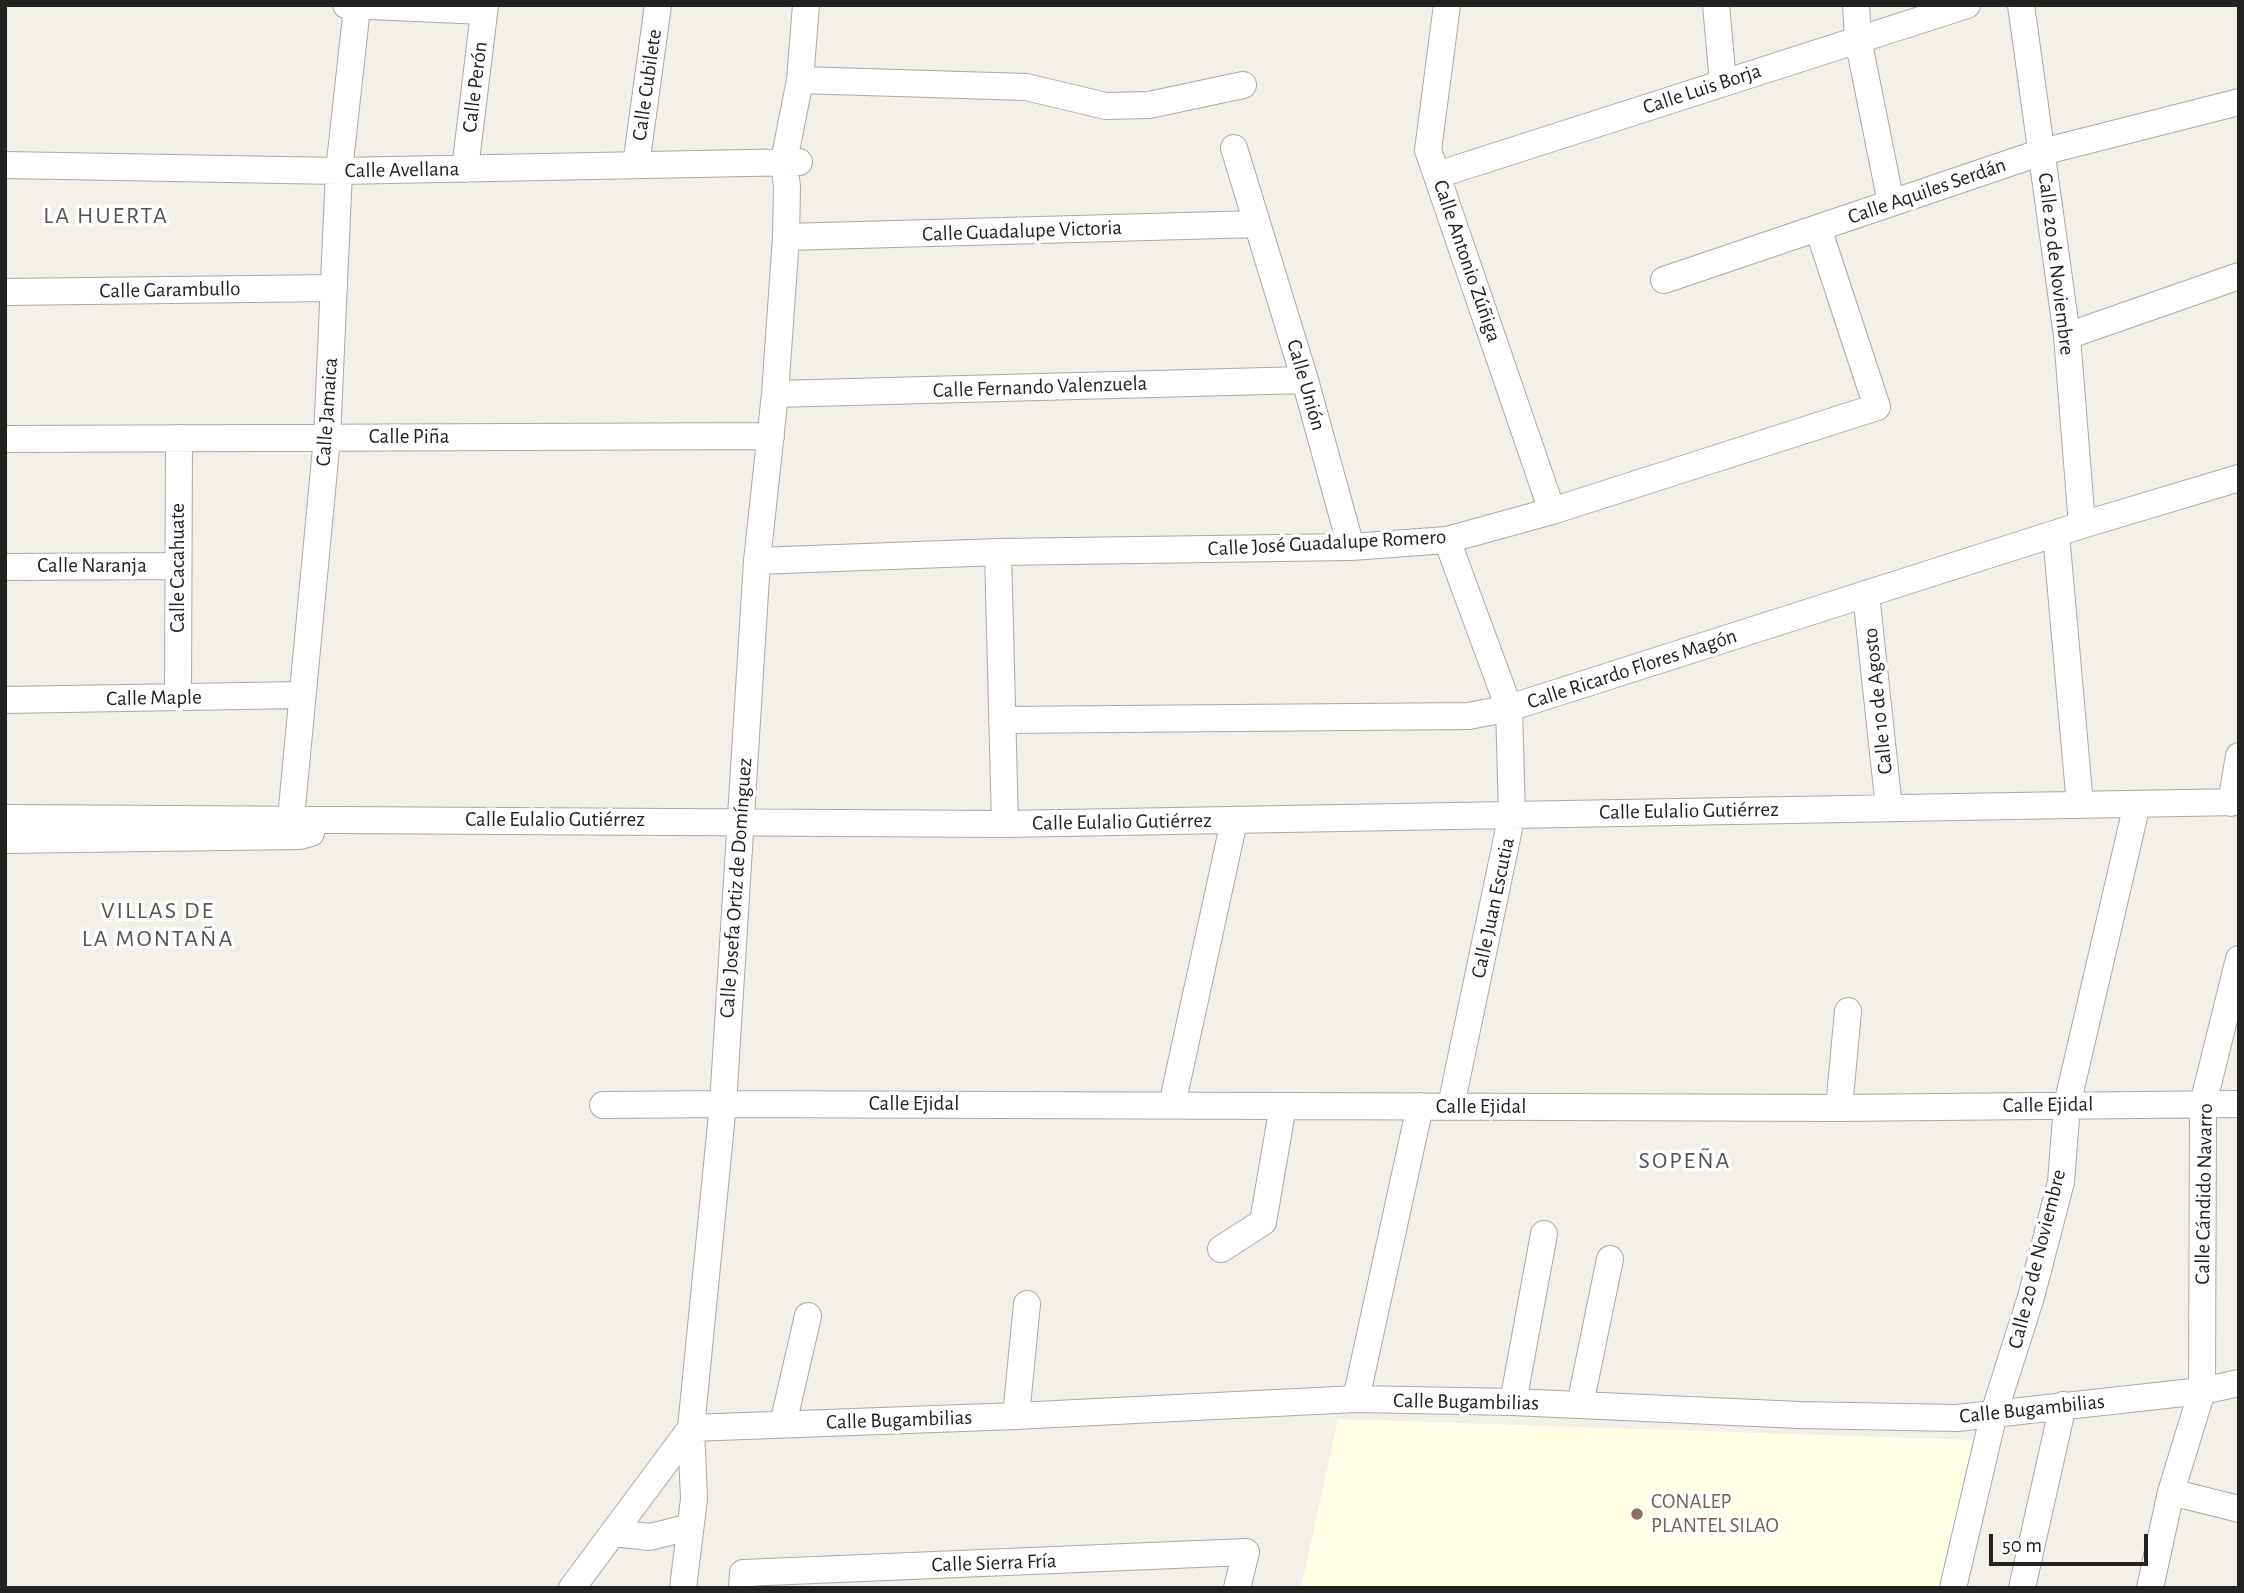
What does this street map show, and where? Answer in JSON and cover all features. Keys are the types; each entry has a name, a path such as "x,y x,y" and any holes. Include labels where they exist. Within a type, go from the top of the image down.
{"street":[{"name":"Calle Cubilete","path":"636,166 658,5"},
{"name":"Calle Josefa Ortiz de Domínguez","path":"806,5 808,80"},
{"name":"Calle Josefa Ortiz de Domínguez","path":"682,1588 694,1499 691,1428 723,1104 757,561 775,394 790,170 824,5"},
{"name":"Calle Antonio Zúñiga","path":"1447,5 1428,150 1552,511"},
{"path":"1716,5 1723,82"},
{"path":"1856,5 1858,39 1891,203"},
{"name":"Calle Luis Borja","path":"1437,175 1967,5"},
{"name":"Calle 20 de Noviembre","path":"2021,5 2067,336 2082,524"},
{"path":"351,6 484,8"},
{"name":"Calle Jamaica","path":"290,818 327,438 339,171 351,6"},
{"name":"Calle Perón","path":"465,169 484,8"},
{"path":"808,80 1027,87 1106,106 1149,105 1243,85"},
{"name":"Calle Aquiles Serdán","path":"1664,280 2042,152 2239,102"},
{"name":"Calle Unión","path":"1234,148 1305,380 1351,547"},
{"name":"Calle Avellana","path":"5,165 339,171 636,166 790,170"},
{"name":"Calle Guadalupe Victoria","path":"786,237 1257,224"},
{"name":"Calle José Guadalupe Romero","path":"757,561 998,552 1351,547 1447,540 1552,511 1877,407 1818,228"},
{"path":"2067,336 2239,276"},
{"name":"Calle Garambullo","path":"5,292 334,288"},
{"name":"Calle Fernando Valenzuela","path":"775,394 1305,380"},
{"name":"Calle Piña","path":"5,439 771,436"},
{"name":"Calle Cacahuate","path":"178,438 178,698"},
{"name":"Calle Ricardo Flores Magón","path":"1002,720 1469,716 1509,708 2082,524 2239,478"},
{"path":"2056,534 2080,805"},
{"name":"Calle Juan Escutia","path":"1447,540 1509,708 1513,814 1451,1106"},
{"path":"998,552 1005,824"},
{"name":"Calle Naranja","path":"5,567 178,566"},
{"name":"Calle 10 de Agosto","path":"1866,594 1889,808"},
{"name":"Calle Maple","path":"5,700 302,695"},
{"path":"2235,802 2239,756"},
{"name":"Calle Eulalio Gutiérrez","path":"5,818 374,818 1005,824 2235,802"},
{"name":"Calle 20 de Noviembre","path":"1953,1588 1994,1413 2031,1297 2061,1182 2067,1105 2137,804"},
{"path":"5,840 299,836 374,818"},
{"path":"1172,1105 1234,821"},
{"name":"Calle Cándido Navarro","path":"2150,1588 2171,1492 2202,1391 2203,1104 2239,959"},
{"path":"1839,1108 1848,1011"},
{"name":"Calle Ejidal","path":"603,1105 1839,1108 2239,1104"},
{"path":"1221,1249 1264,1222 1283,1106"},
{"path":"1356,1399 1420,1107"},
{"path":"1513,1402 1544,1234"},
{"path":"1580,1405 1610,1259"},
{"path":"1016,1416 1027,1304"},
{"path":"783,1424 808,1316"},
{"name":"Calle Bugambilias","path":"691,1428 1016,1416 1356,1399 1513,1402 1825,1416 1956,1418 2202,1391 2239,1383"},
{"path":"2022,1588 2063,1405"},
{"path":"572,1588 691,1428"},
{"path":"2171,1492 2239,1510"},
{"path":"613,1533 650,1537 690,1527"},
{"name":"Calle Sierra Fría","path":"743,1581 1245,1552 1237,1588"}],"shaded area":[{"name":"CONALEP PLANTEL SILAO","path":"1338,1419 1973,1440 1939,1588 1301,1588"}],"place":[{"name":"CONALEP PLANTEL SILAO","path":"1637,1514"}],"district":[{"name":"LA HUERTA","path":"106,216"},
{"name":"VILLAS DE LA MONTAÑA","path":"158,925"},
{"name":"SOPEÑA","path":"1685,1161"}]}
